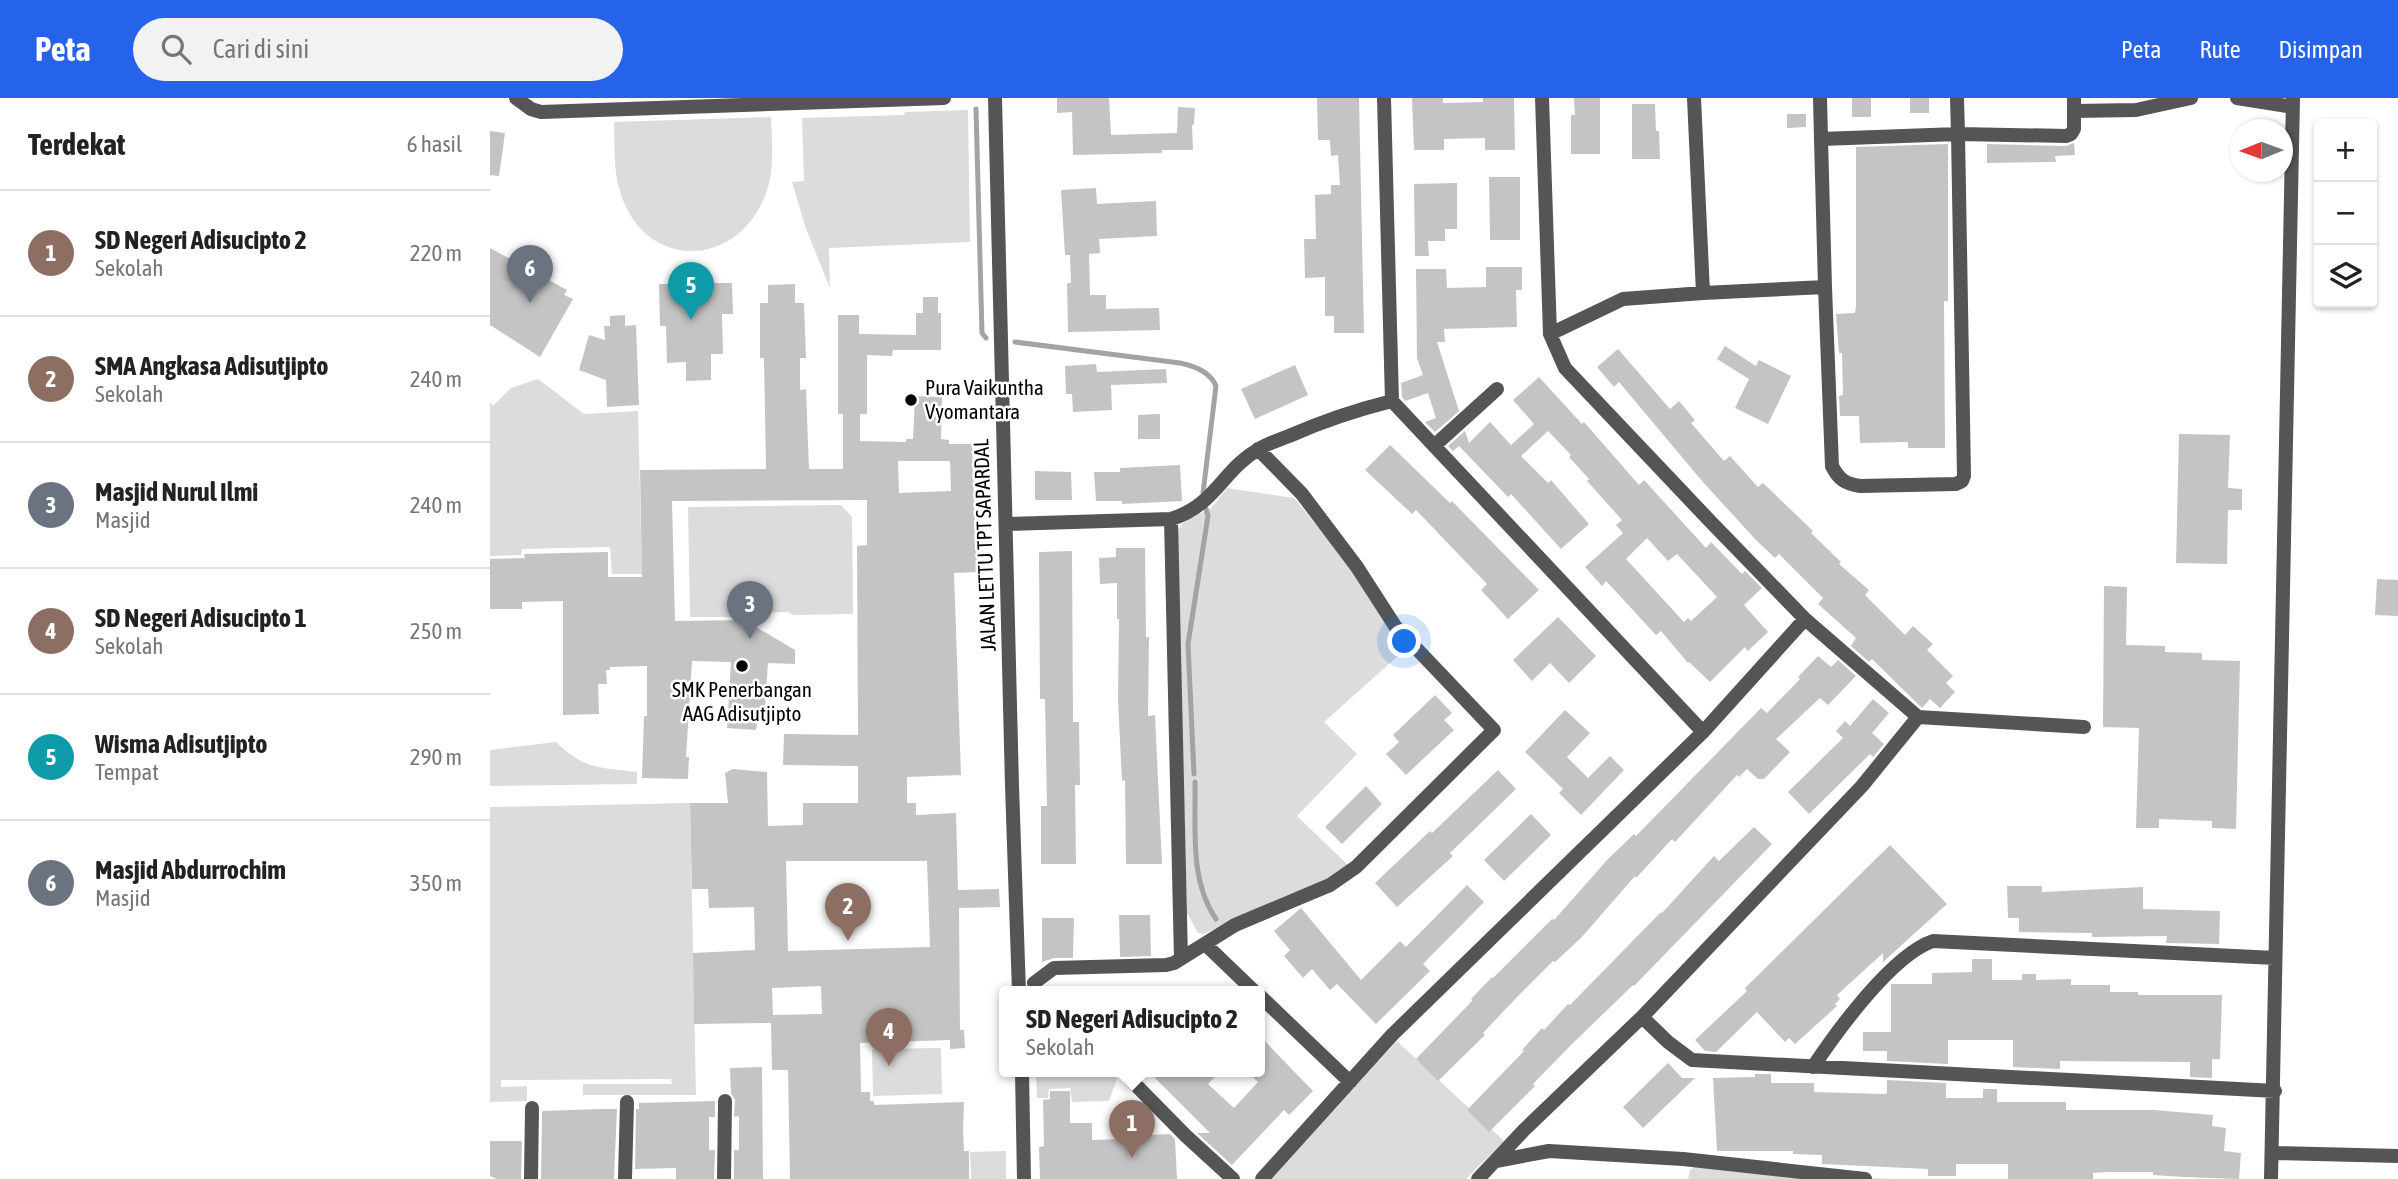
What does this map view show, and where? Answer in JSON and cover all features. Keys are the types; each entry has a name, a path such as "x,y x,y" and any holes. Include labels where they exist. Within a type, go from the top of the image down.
{"street":[{"path":"516,98 531,109 541,112 944,98"},
{"name":"JALAN LETTU TPT SAPARDAL","path":"995,98 1019,986"},
{"path":"1384,98 1392,401 1703,732"},
{"path":"1542,98 1550,334 1564,368 1805,619 1918,717 2084,727"},
{"path":"1694,98 1703,293"},
{"path":"1820,98 1832,466 1836,475 1846,484 1860,486 1956,484 1962,481 1964,476 1957,98"},
{"path":"1821,139 1958,134 2066,136 2074,129 2074,105 2136,110 2191,98"},
{"path":"2237,98 2293,103 2275,958 2275,1091 2271,1179"},
{"path":"1550,334 1618,301 1632,297 1825,287"},
{"path":"1434,446 1497,389"},
{"path":"1006,524 1171,519 1185,515 1205,502 1233,470 1258,449 1334,416 1392,401"},
{"path":"1040,986 1054,968 1166,965 1181,959 1235,925 1330,885 1344,876 1494,730 1395,626 1357,567 1302,494 1258,449"},
{"path":"1171,519 1181,959"},
{"path":"1262,1179 1392,1035 1703,732 1805,619"},
{"path":"1478,1179 1524,1130 1642,1017 1862,786 1918,717"},
{"path":"1813,1067 1858,1005 1919,946 1933,941 2275,958"},
{"path":"1205,944 1249,986"},
{"path":"1265,1001 1350,1082"},
{"path":"1642,1017 1692,1060 2275,1091"},
{"path":"1021,1077 1024,1179"},
{"path":"1128,1077 1233,1179"},
{"path":"625,1179 627,1101"},
{"path":"724,1179 725,1101"},
{"path":"531,1179 532,1108"},
{"path":"1496,1161 1549,1151 1683,1159 1865,1179"},
{"path":"2273,1153 2398,1156"}],"shaded area":[{"path":"968,110 970,242 829,248 830,288 806,229 792,182 804,181 802,118"},
{"path":"771,117 772,157 768,187 751,221 733,238 712,248 690,251 668,247 648,235 631,217 618,183 614,122"},
{"path":"538,379 584,414 638,411 642,574 612,574 610,547 522,549 521,555 490,556 490,402 493,406 511,388"},
{"path":"1227,488 1294,498 1356,573 1408,647 1324,722 1357,754 1297,816 1348,865 1330,878 1204,934 1198,933 1187,913 1177,531 1185,521 1211,508"},
{"path":"841,505 852,517 853,614 794,615 788,612 736,613 733,617 690,617 688,507"},
{"path":"556,742 576,758 593,766 637,772 637,784 490,786 490,750"},
{"path":"690,803 696,1095 583,1095 583,1084 672,1084 671,1079 501,1080 501,1087 527,1086 527,1101 490,1102 490,807"},
{"path":"1397,1041 1504,1141 1466,1179 1269,1179"},
{"path":"941,1048 942,1094 873,1096 872,1049"},
{"path":"1036,1077 1117,1079 1109,1101 1072,1102 1070,1088 1049,1089 1048,1098 1037,1098"},
{"path":"1006,1151 1006,1179 971,1179 970,1152"},
{"path":"1696,1166 1751,1173 1895,1179 1688,1179 1690,1170"}],"building":[{"path":"1057,98 1109,98 1111,135 1177,133 1178,107 1195,108 1192,125 1193,150 1073,155 1072,112 1057,113"},
{"path":"1317,98 1359,98 1364,333 1334,333 1334,316 1325,316 1325,277 1305,278 1304,239 1316,239 1315,195 1331,194 1331,185 1340,185 1338,155 1331,156 1330,140 1318,140"},
{"path":"1412,98 1443,98 1443,103 1483,102 1483,98 1514,98 1515,150 1485,150 1485,138 1444,139 1444,150 1414,150"},
{"path":"1574,98 1600,98 1600,154 1571,154"},
{"path":"1852,98 1871,98 1871,117 1852,117"},
{"path":"1910,98 1929,98 1929,113 1910,113"},
{"path":"1632,104 1655,104 1660,159 1632,159"},
{"path":"1787,114 1806,114 1806,127 1787,128"},
{"path":"490,131 505,133 499,176 490,175"},
{"path":"2074,143 2075,155 2055,156 2056,162 1987,163 1987,144 2066,146"},
{"path":"1948,144 1948,301 1944,301 1945,448 1908,448 1908,442 1860,443 1859,416 1840,416 1839,396 1843,395 1842,353 1839,353 1836,314 1855,313 1856,305 1856,147"},
{"path":"1489,177 1520,177 1520,240 1490,240"},
{"path":"1457,183 1457,229 1445,229 1445,241 1428,241 1429,256 1415,256 1414,184"},
{"path":"1096,188 1097,204 1156,201 1157,236 1099,239 1100,253 1089,254 1090,295 1106,295 1106,309 1159,308 1160,330 1068,332 1067,283 1071,283 1070,255 1065,255 1061,190"},
{"path":"490,248 567,290 564,295 573,299 540,357 490,325"},
{"path":"1486,267 1522,267 1522,290 1516,290 1517,327 1444,329 1445,342 1437,342 1459,411 1435,432 1425,422 1436,418 1428,393 1405,401 1402,397 1401,383 1423,375 1417,358 1416,269 1446,269 1447,288 1486,287"},
{"path":"684,269 707,269 708,283 732,283 733,314 722,314 723,354 711,354 711,380 686,381 686,362 667,363 666,326 660,326 659,284 684,284"},
{"path":"795,284 795,303 804,303 806,358 800,358 800,390 806,389 809,469 843,469 843,414 838,414 838,315 859,315 859,334 916,335 916,313 923,313 923,297 938,297 941,350 893,350 892,356 867,355 867,414 860,414 860,441 906,442 906,439 913,439 915,396 942,397 941,439 949,440 949,444 972,444 977,572 954,573 961,775 907,777 907,803 916,803 916,815 956,813 958,890 999,889 1000,907 959,908 960,1030 964,1030 965,1048 950,1049 950,1040 860,1043 861,1092 870,1092 870,1101 874,1101 874,1105 964,1102 964,1151 969,1151 969,1179 790,1179 788,1070 772,1070 771,1023 694,1024 693,953 755,950 754,907 709,908 708,889 692,889 690,803 728,803 725,773 733,769 767,772 768,826 803,825 803,803 858,803 858,766 783,765 784,734 858,735 857,546 867,545 867,500 672,501 675,621 744,620 795,650 795,664 768,663 764,722 757,722 756,730 727,728 731,662 692,661 686,757 689,757 688,779 642,778 644,716 647,716 647,666 610,667 610,670 606,670 607,684 598,684 599,714 563,715 563,601 522,602 522,609 490,609 490,559 525,558 524,554 608,552 608,577 642,577 640,470 766,469 760,303 768,303 768,285","holes":["898,461 950,461 951,491 899,493","786,861 927,861 930,947 788,951","821,986 822,1014 773,1015 772,988"]},
{"path":"625,315 625,326 636,325 639,405 607,407 606,380 579,370 589,335 605,340 604,326 610,326 610,316"},
{"path":"1725,346 1756,366 1759,360 1791,376 1768,424 1735,408 1749,379 1717,359"},
{"path":"1618,349 1670,409 1679,401 1695,420 1691,423 1724,461 1730,456 1758,487 1763,483 1813,531 1811,533 1841,562 1839,564 1869,590 1865,595 1905,635 1913,626 1933,644 1927,650 1953,676 1946,683 1955,692 1940,708 1930,699 1922,708 1872,659 1869,662 1851,646 1856,638 1818,604 1823,598 1779,554 1775,558 1755,539 1619,382 1614,387 1597,367"},
{"path":"1096,364 1097,372 1166,369 1167,383 1111,385 1112,410 1073,412 1072,394 1066,394 1065,366"},
{"path":"1295,365 1308,395 1255,419 1241,389"},
{"path":"1539,377 1582,424 1584,422 1639,485 1644,480 1706,548 1711,542 1742,574 1745,571 1762,588 1744,605 1768,632 1748,651 1745,647 1710,682 1688,663 1661,631 1656,635 1606,581 1602,586 1585,567 1623,533 1616,525 1622,520 1587,481 1589,479 1569,457 1571,455 1548,431 1521,456 1548,483 1551,480 1589,524 1561,549 1511,494 1508,497 1459,446 1453,451 1448,446 1465,431 1469,443 1490,422 1511,445 1534,424 1513,400","holes":["1647,538 1668,561 1677,554 1717,597 1691,621 1688,618 1684,622 1626,559"]},
{"path":"1160,414 1160,439 1138,439 1138,415"},
{"path":"2179,434 2230,435 2228,488 2242,489 2242,510 2228,510 2227,564 2176,563"},
{"path":"1390,445 1450,503 1452,501 1539,590 1508,619 1481,590 1487,584 1416,510 1412,514 1365,470"},
{"path":"1180,465 1182,501 1122,504 1122,501 1096,501 1094,472 1120,472 1120,468"},
{"path":"1035,471 1071,472 1072,500 1035,500"},
{"path":"1116,548 1145,548 1146,637 1149,637 1148,716 1155,715 1162,864 1126,864 1125,780 1122,781 1118,700 1117,583 1100,584 1099,558 1116,557"},
{"path":"1072,551 1073,722 1079,722 1080,785 1075,785 1076,864 1041,864 1041,806 1047,806 1045,699 1040,699 1039,552"},
{"path":"2377,579 2398,580 2398,616 2375,615"},
{"path":"2104,586 2127,587 2126,645 2165,646 2165,652 2202,653 2202,660 2240,661 2236,829 2212,828 2212,821 2159,819 2159,828 2136,828 2139,728 2103,727"},
{"path":"1558,617 1596,656 1569,683 1550,663 1532,681 1513,660"},
{"path":"1818,656 1831,667 1838,660 1856,676 1828,705 1820,698 1776,739 1790,752 1764,779 1758,779 1747,769 1739,777 1737,775 1675,842 1672,839 1636,878 1635,876 1581,938 1519,995 1483,1033 1485,1035 1438,1081 1416,1059 1492,977 1554,920 1608,859 1634,834 1636,836 1761,708 1767,713"},
{"path":"1435,695 1452,713 1444,720 1454,730 1406,775 1386,754 1399,742 1393,735"},
{"path":"1873,699 1889,713 1872,733 1884,744 1873,757 1870,754 1809,814 1788,792 1843,738 1836,731 1845,721 1850,726"},
{"path":"1565,710 1590,733 1567,757 1588,778 1610,756 1624,770 1581,815 1559,793 1563,789 1525,752"},
{"path":"1498,770 1516,789 1450,853 1453,856 1397,907 1375,883"},
{"path":"1366,786 1382,804 1342,844 1325,827"},
{"path":"1531,814 1551,835 1504,881 1484,860"},
{"path":"1754,827 1772,844 1634,986 1570,1046 1489,1132 1467,1110 1524,1051 1522,1050 1542,1028 1544,1030 1662,913 1714,856 1719,861"},
{"path":"1890,845 1947,904 1883,962 1883,953 1837,995 1840,999 1835,1004 1837,1006 1795,1044 1789,1038 1785,1042 1757,1012 1716,1052 1705,1051 1695,1040 1747,991 1745,988"},
{"path":"1467,885 1484,902 1423,964 1430,971 1376,1024 1337,984 1330,990 1312,969 1303,978 1284,956 1290,950 1274,931 1301,908 1361,980 1400,941 1406,947"},
{"path":"2007,886 2042,886 2042,892 2143,887 2143,909 2220,911 2219,944 2166,943 2167,936 2092,937 2092,933 2019,932 2019,918 2008,918"},
{"path":"1119,915 1150,915 1151,956 1120,957"},
{"path":"1042,918 1074,918 1073,958 1054,958 1042,962"},
{"path":"1972,959 1992,959 1992,980 2022,980 2022,974 2036,974 2036,980 2071,979 2071,985 2110,985 2110,992 2138,992 2138,995 2222,995 2220,1059 2212,1059 2212,1078 2190,1077 2190,1062 2060,1061 2060,1069 2013,1067 2013,1040 1948,1040 1948,1064 1887,1061 1887,1051 1863,1051 1863,1032 1891,1032 1891,984 1932,984 1932,973 1972,972"},
{"path":"1265,1041 1313,1091 1289,1115 1284,1110 1232,1165 1197,1133 1210,1133 1154,1077 1214,1077 1208,1084 1234,1108 1258,1082 1253,1077 1265,1077"},
{"path":"1668,1063 1682,1078 1695,1078 1643,1128 1623,1107"},
{"path":"762,1067 763,1179 734,1179 734,1150 739,1150 739,1116 734,1117 735,1100 731,1093 730,1068"},
{"path":"1755,1074 1771,1074 1771,1083 1814,1083 1814,1092 1885,1094 1887,1080 1946,1083 1946,1098 1983,1098 1983,1089 1997,1089 1997,1102 2066,1102 2066,1110 2154,1110 2213,1115 2212,1126 2226,1128 2224,1151 2241,1153 2239,1179 2153,1175 2153,1172 2107,1172 2093,1173 2093,1179 2008,1179 2008,1164 1956,1164 1956,1176 1928,1176 1928,1169 1822,1164 1822,1155 1793,1154 1793,1151 1717,1151 1713,1078 1755,1077"},
{"path":"1050,1091 1070,1091 1070,1123 1092,1123 1092,1140 1170,1134 1175,1139 1177,1179 1040,1179 1039,1147 1044,1146 1043,1100 1050,1099"},
{"path":"715,1101 715,1117 709,1117 709,1150 715,1150 714,1179 676,1179 676,1168 635,1169 636,1109 639,1109 639,1103"},
{"path":"617,1109 614,1179 541,1179 542,1111"},
{"path":"490,1141 522,1141 521,1179 497,1179 490,1176"}],"waterway":[{"path":"976,109 982,333 986,338"},
{"path":"1015,342 1180,363 1206,373 1216,386 1203,493"},
{"path":"1194,774 1188,644 1208,516 1206,509"},
{"path":"1195,782 1198,870 1207,904 1216,919"}],"place":[{"name":"Masjid Abdurrochim","path":"530,303"},
{"name":"Wisma Adisutjipto","path":"691,320"},
{"name":"Pura Vaikuntha Vyomantara","path":"911,400"},
{"name":"Masjid Nurul Ilmi","path":"750,639"},
{"name":"SMK Penerbangan AAG Adisutjipto","path":"742,666"},
{"name":"SMA Angkasa Adisutjipto","path":"848,941"},
{"name":"SD Negeri Adisucipto 1","path":"889,1066"},
{"name":"SD Negeri Adisucipto 2","path":"1132,1158"}]}
